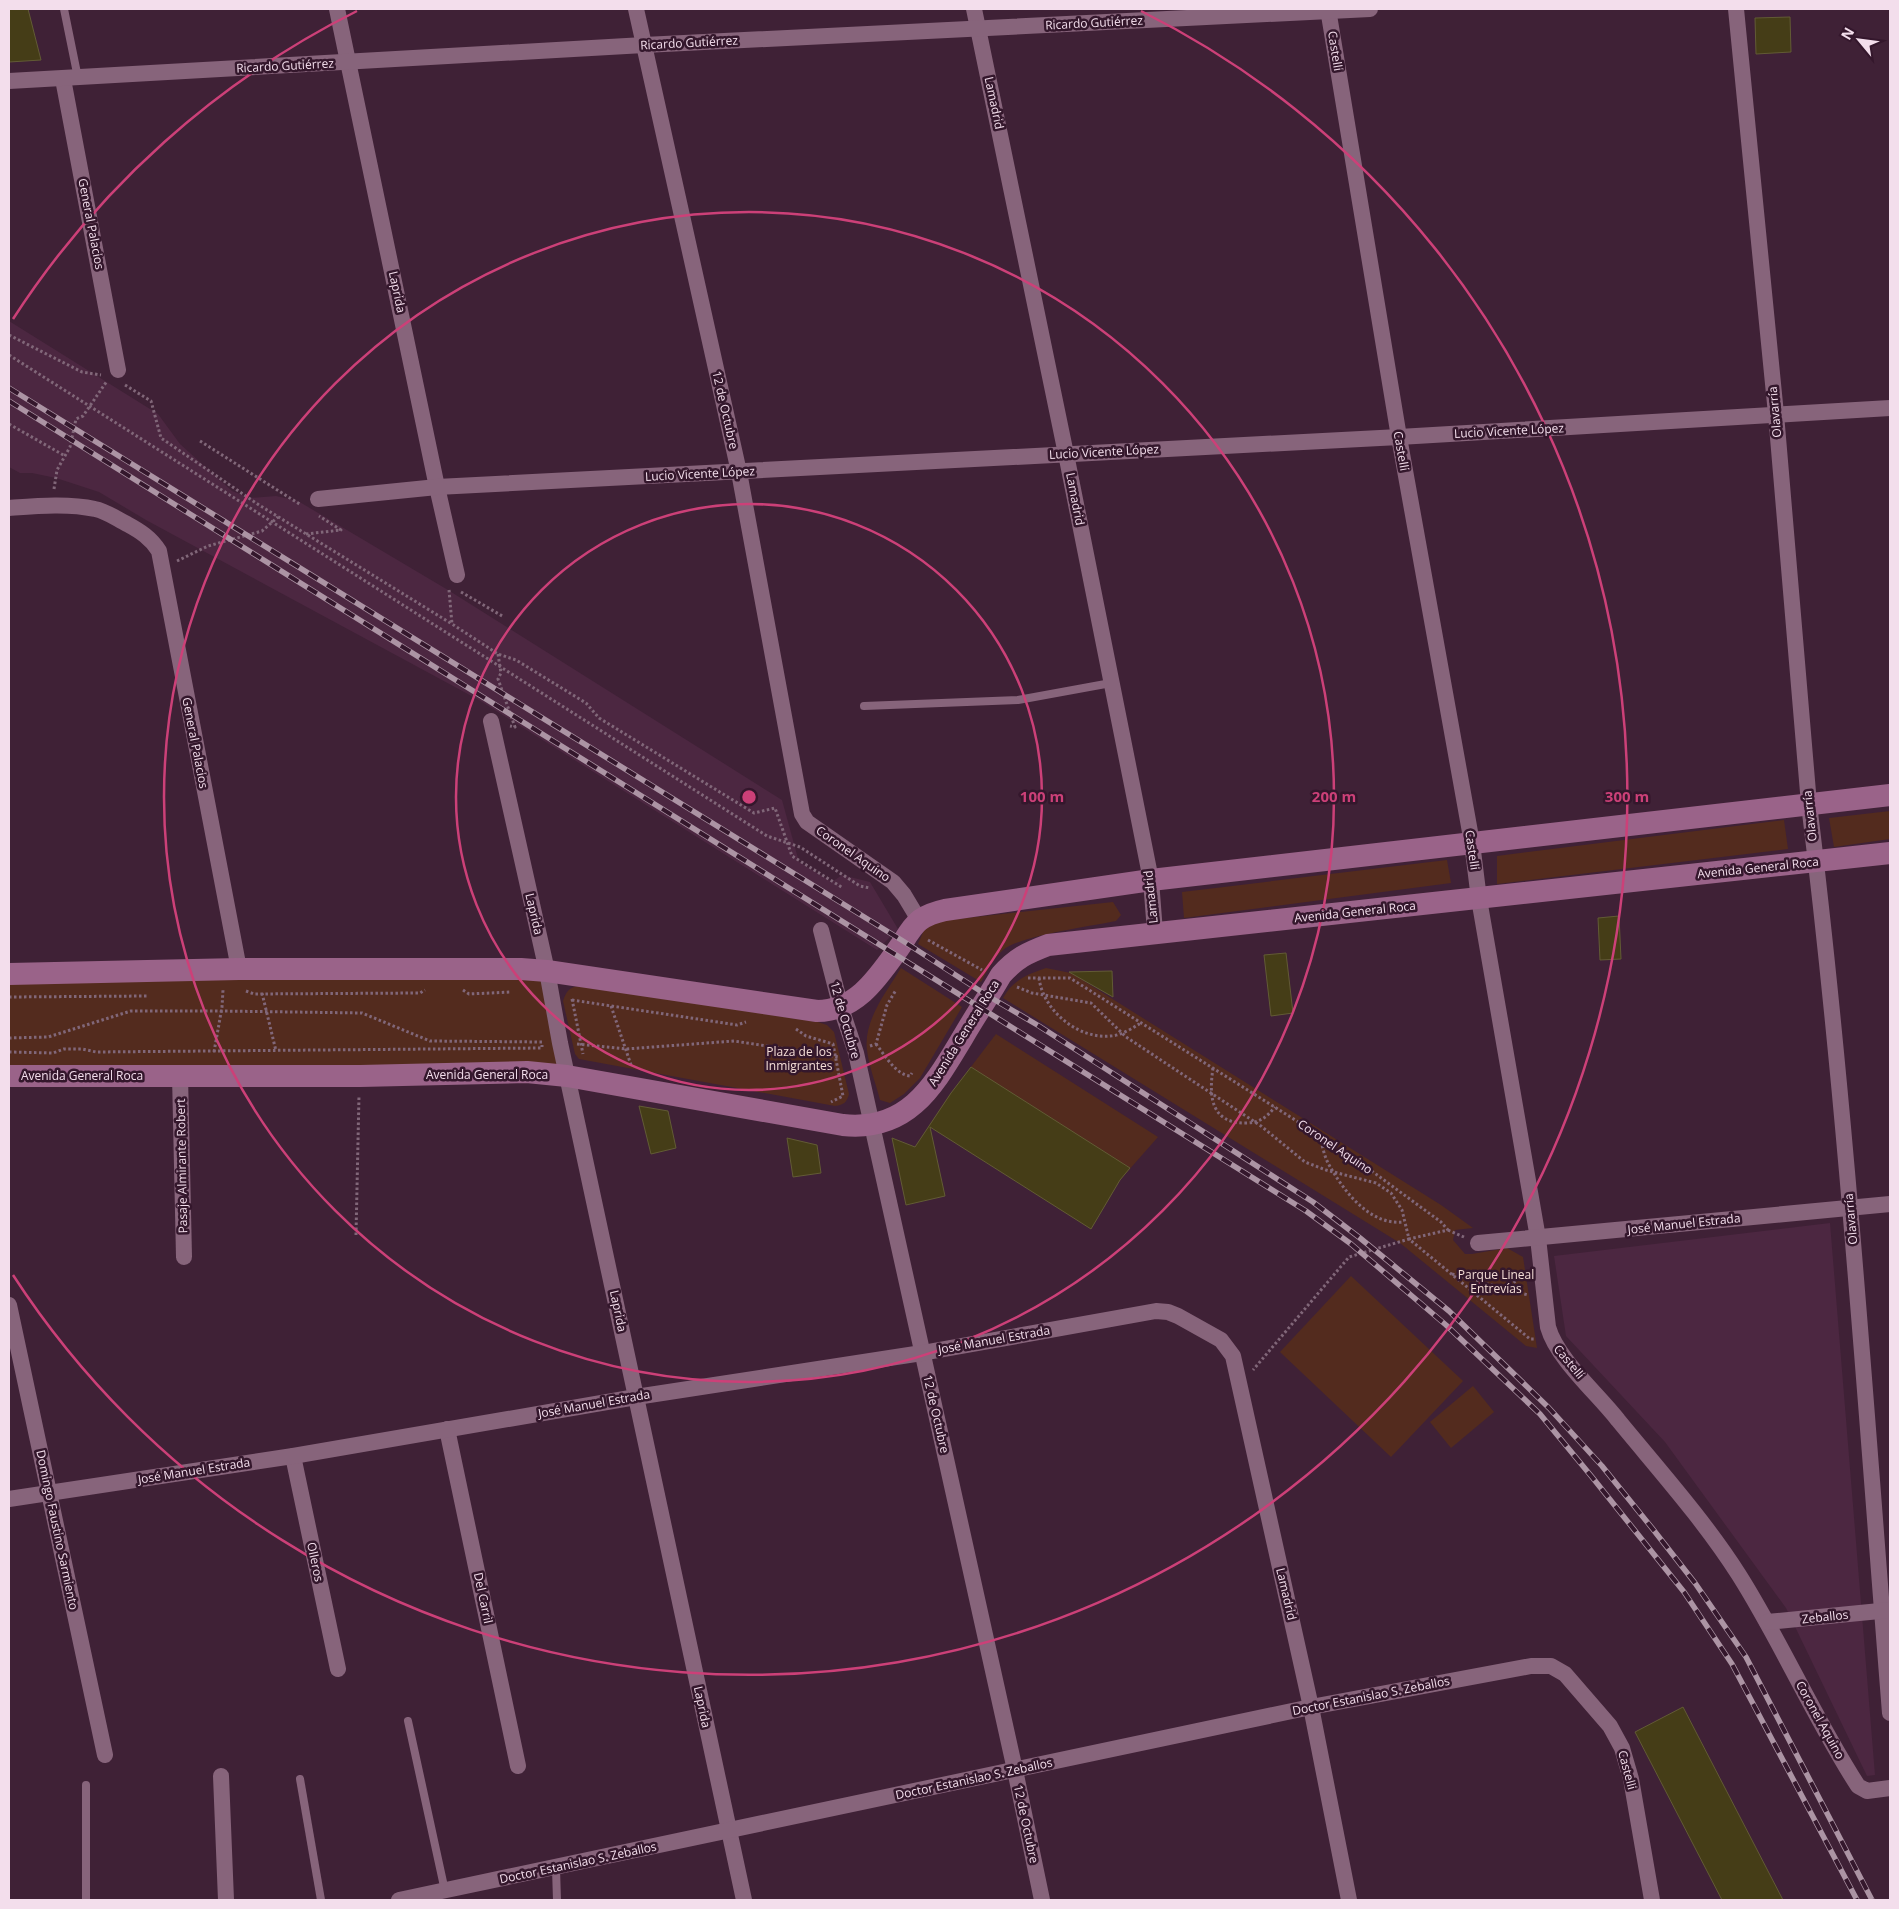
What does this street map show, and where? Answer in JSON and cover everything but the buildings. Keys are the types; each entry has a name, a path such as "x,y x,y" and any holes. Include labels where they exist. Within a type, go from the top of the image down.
{"main road":[{"path":"9,974 238,983 262,969 521,969 547,971 818,1011 829,1011 840,1008 858,997 926,931 934,913 945,910 1151,880 1890,795"},
{"name":"Avenida General Roca","path":"9,1076 360,1076 527,1072 567,1076 843,1125 871,1126 908,1110 926,1094 943,1070 999,978 1012,962 1048,945 1890,853"}],"street":[{"name":"Laprida","path":"337,9 457,575"},
{"name":"12 de Octubre","path":"636,9 740,472 802,814"},
{"name":"Lamadrid","path":"974,9 1066,454 1151,880 1155,932"},
{"name":"Ricardo Gutiérrez","path":"9,81 644,45 1370,9"},
{"name":"Olavarría","path":"1736,9 1776,414 1809,804 1850,1208 1886,1610 1890,1713"},
{"name":"Castelli","path":"1328,10 1399,437 1472,843 1479,899 1538,1238 1548,1327 1552,1340 1570,1363 1604,1401 1712,1536 1767,1622"},
{"name":"General Palacios","path":"71,78 118,376"},
{"name":"Lucio Vicente López","path":"314,507 437,487 1399,437 1890,408"},
{"name":"General Palacios","path":"9,508 65,507 94,509 134,528 154,542 159,551 238,983"},
{"name":"Laprida","path":"491,721 547,971 560,1043 744,1900"},
{"name":"Coronel Aquino","path":"802,814 807,822 893,882 904,895 926,931"},
{"name":"12 de Octubre","path":"821,930 849,1055 871,1126 1015,1770 1042,1900"},
{"name":"Pasaje Almirante Robert","path":"180,1075 184,1257"},
{"name":"José Manuel Estrada","path":"1478,1243 1890,1204"},
{"name":"Domingo Faustino Sarmiento","path":"9,1305 106,1755"},
{"name":"José Manuel Estrada","path":"9,1498 293,1456 636,1397 922,1354 1156,1311 1168,1312 1178,1316"},
{"name":"Lamadrid","path":"1178,1316 1220,1340 1233,1356 1311,1707 1349,1900"},
{"name":"Del Carril","path":"447,1429 518,1766"},
{"name":"Olleros","path":"293,1456 338,1669"},
{"name":"Zeballos","path":"1767,1622 1886,1610"},
{"name":"Coronel Aquino","path":"1767,1622 1858,1786 1867,1792 1890,1788"},
{"name":"Doctor Estanislao S. Zeballos","path":"399,1900 1311,1707 1531,1666 1551,1666"},
{"name":"Castelli","path":"1551,1666 1565,1674 1596,1709 1610,1726 1622,1748 1631,1779 1652,1900"},
{"path":"222,1776 226,1900"}],"lane":[{"path":"64,9 71,78"},
{"path":"864,706 1018,700 1111,682"},
{"path":"408,1721 445,1890"},
{"path":"300,1779 321,1900"},
{"path":"86,1785 86,1900"},
{"path":"556,1868 557,1900"}],"path":[{"path":"9,335 82,372 110,376 83,416 76,419 70,447 57,470 53,493"},
{"path":"9,355 768,836 800,847 860,886 876,890"},
{"path":"118,376 151,402 161,438 259,505 498,654 516,660 586,703 599,718 754,813 775,808 792,856 842,888"},
{"path":"9,424 65,456"},
{"path":"200,441 314,507 341,530 306,534"},
{"path":"452,624 449,585 504,616"},
{"path":"491,721 515,727 498,679 501,673 498,654"},
{"path":"922,945 926,931 999,978 1032,993 1090,1003 1122,1033 1256,1122 1305,1162 1376,1183 1391,1193 1402,1210 1409,1239 1530,1339 1552,1340"},
{"path":"262,969 262,994 276,1051"},
{"name":"Coronel Aquino","path":"1025,978 1070,978 1320,1136 1425,1210 1448,1230 1409,1239"},
{"path":"1039,978 1044,995 1054,1012 1084,1033 1112,1036 1141,1023"},
{"path":"214,1052 223,990 238,983 254,994 420,993 430,987"},
{"path":"458,987 469,994 514,992"},
{"path":"9,1038 48,1037 131,1011 362,1013 430,1041 541,1042 626,1049 734,1041 835,1056 849,1055 876,1044 887,1005 896,988"},
{"path":"571,991 583,1056"},
{"path":"9,997 148,996"},
{"path":"572,1000 737,1025 751,1020"},
{"path":"611,1006 631,1065"},
{"path":"790,1025 806,1036 833,1044 843,1096 830,1102"},
{"path":"9,1052 53,1053 64,1049 96,1052 214,1052 542,1048 540,1033"},
{"path":"622,1063 641,1067"},
{"path":"1213,1068 1212,1093 1216,1110 1224,1119 1234,1123 1256,1122 1268,1115 1275,1107"},
{"path":"356,1235 360,1076"},
{"path":"1320,1136 1327,1161 1343,1187 1360,1205 1375,1216 1387,1221 1404,1222"},
{"path":"1238,1379 1247,1377 1349,1258 1409,1239"},
{"path":"1449,1273 1545,1300"}],"shaded area":[{"path":"9,321 158,414 180,444 232,491 250,498 276,496 298,501 448,590 782,800 799,862 832,882 842,875 870,882 898,929 877,950 479,700 146,520 99,492 56,478 32,473 20,473 9,467"},
{"path":"1830,1223 1875,1775 1867,1776 1786,1608 1665,1442 1566,1336 1554,1256"}],"green space":[{"path":"1890,811 1890,839 1834,847 1829,818"},
{"path":"1784,820 1788,849 1497,884 1497,856"},
{"path":"1447,860 1451,883 1184,918 1182,892"},
{"path":"1113,902 1121,915 1116,921 1039,936 1011,945 996,957 981,982 918,944 924,930 939,921"},
{"path":"901,968 962,1007 920,1078 904,1094 890,1103 880,1100 869,1063 867,1039 872,1017"},
{"name":"Parque Lineal Entrevías","path":"1046,968 1071,973 1441,1205 1473,1228 1455,1230 1453,1240 1465,1254 1507,1248 1523,1257 1537,1348 1526,1346 1400,1243 1003,998 1021,978"},
{"path":"547,971 567,1076 9,1076 9,974"},
{"name":"Plaza de los Inmigrantes","path":"579,986 818,1022 827,1025 834,1032 849,1094 847,1099 845,1103 835,1106 579,1059 575,1054 563,1001 568,991"},
{"path":"996,1034 1158,1137 1120,1180 1091,1229 929,1126 951,1093"},
{"path":"1351,1276 1463,1381 1391,1457 1280,1352"},
{"path":"1473,1386 1494,1412 1451,1448 1430,1422"}],"railway":[{"path":"9,388 1039,1026 1313,1202 1360,1238 1449,1311 1549,1408 1602,1466 1695,1583 1746,1657 1872,1900"},
{"path":"9,401 1306,1211 1351,1244 1446,1325 1540,1414 1684,1592 1732,1664 1857,1900"}]}
